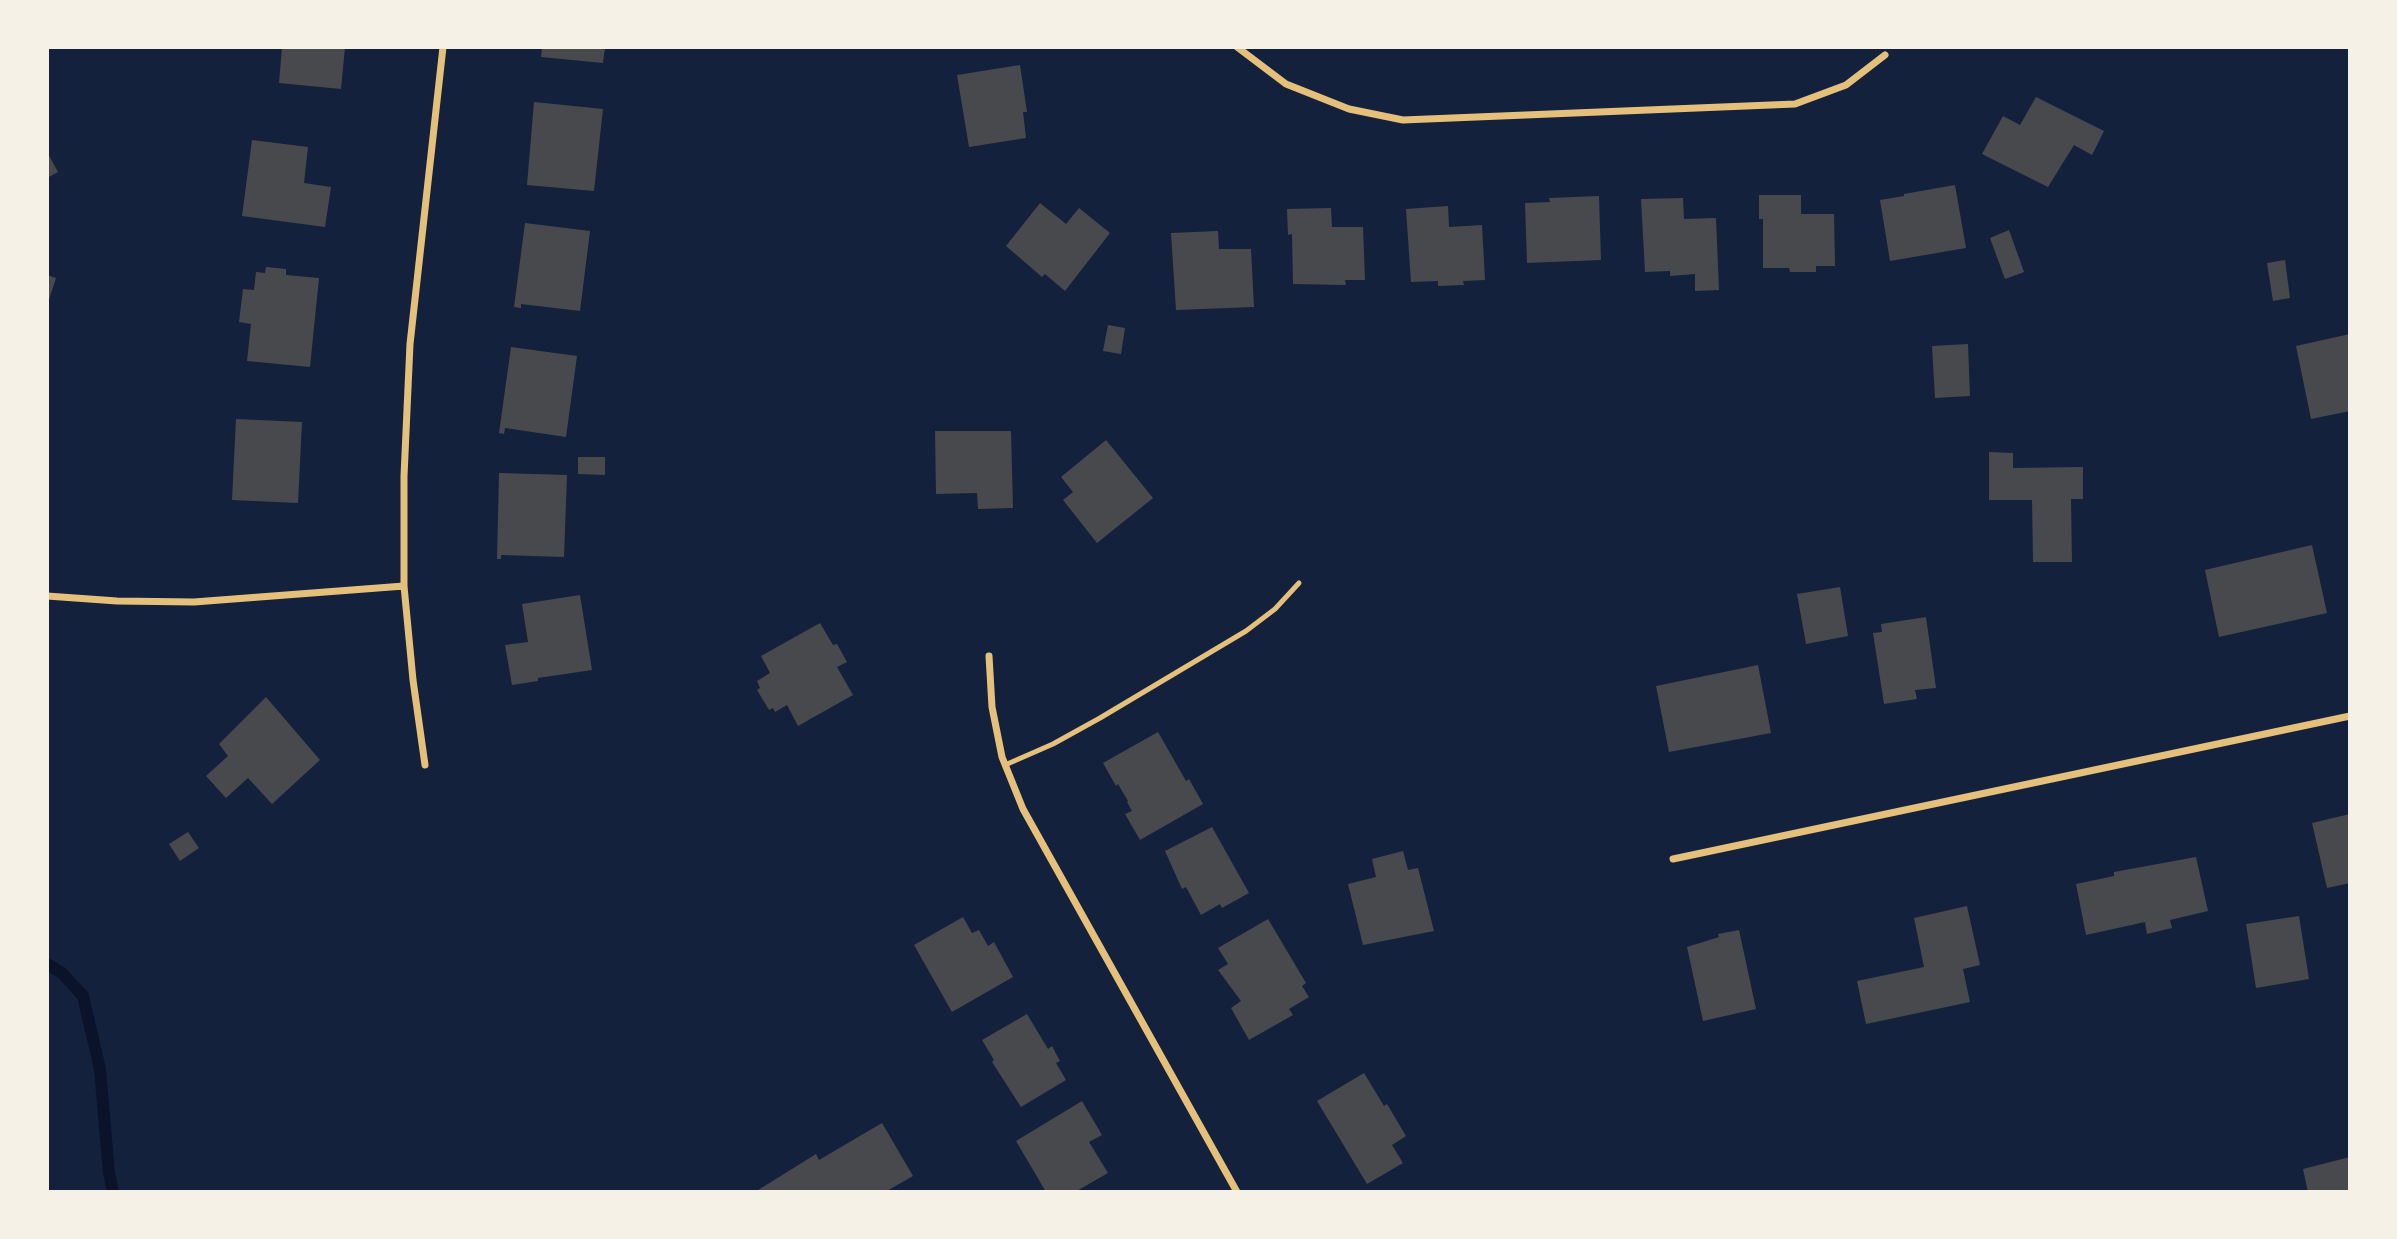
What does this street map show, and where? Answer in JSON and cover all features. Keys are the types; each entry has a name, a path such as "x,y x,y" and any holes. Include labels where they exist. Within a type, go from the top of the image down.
{"street":[{"path":"425,765 404,586 404,476 410,344 443,47"},
{"path":"1237,47 1286,84 1349,109 1403,120 1795,104 1846,86 1885,55"},
{"path":"47,596 117,601 194,602 404,586"},
{"path":"989,656 992,707 1005,765 1023,809 1237,1192"},
{"path":"1673,859 2350,716"}],"lane":[{"path":"1005,765 1065,737 1235,638 1275,609 1299,583"}],"building":[{"path":"282,47 345,47 341,89 279,83"},
{"path":"542,47 605,47 603,63 541,57"},
{"path":"1020,65 1027,112 1023,112 1026,138 969,147 957,75"},
{"path":"2036,97 2104,131 2092,155 2074,145 2048,187 1982,154 2003,116 2020,125"},
{"path":"534,102 603,109 594,191 527,185"},
{"path":"252,140 308,147 304,183 331,187 325,227 242,216"},
{"path":"47,152 58,172 47,178"},
{"path":"1955,185 1966,248 1890,261 1880,200"},
{"path":"1759,195 1801,195 1801,214 1834,214 1835,266 1816,266 1816,272 1763,268 1763,219 1759,219"},
{"path":"1599,196 1601,260 1527,263 1525,203 1550,202 1549,198"},
{"path":"1683,198 1684,219 1716,218 1719,290 1695,291 1695,274 1670,276 1670,271 1645,272 1641,199"},
{"path":"1040,203 1066,224 1079,208 1110,233 1065,291 1045,274 1042,277 1006,246"},
{"path":"1448,206 1449,227 1482,225 1485,280 1463,281 1464,285 1438,286 1438,281 1411,282 1406,209"},
{"path":"1331,208 1332,227 1363,227 1365,280 1345,280 1346,285 1293,284 1292,234 1288,235 1287,209"},
{"path":"525,223 590,231 580,311 521,304 521,308 514,307"},
{"path":"2009,230 2024,272 2005,279 1990,238"},
{"path":"1218,231 1219,249 1251,249 1254,307 1176,310 1171,233"},
{"path":"2285,260 2290,298 2273,301 2267,263"},
{"path":"266,267 286,269 286,275 319,278 310,367 247,361 251,324 239,322 243,289 254,290 256,272 265,273"},
{"path":"47,275 56,278 48,303 47,303"},
{"path":"1108,325 1125,328 1121,354 1103,351"},
{"path":"2350,334 2350,411 2311,419 2296,346"},
{"path":"1968,344 1970,396 1935,398 1932,346"},
{"path":"511,347 577,356 566,437 505,428 504,434 499,433"},
{"path":"236,419 302,422 298,503 232,500"},
{"path":"935,431 1011,431 1013,508 978,509 977,493 936,494"},
{"path":"1106,440 1153,498 1097,543 1063,500 1073,492 1061,477"},
{"path":"1989,452 2013,453 2013,468 2083,467 2083,499 2071,499 2072,562 2033,562 2032,500 1989,500"},
{"path":"578,457 605,457 605,475 578,474"},
{"path":"499,473 567,475 564,557 501,555 501,559 497,559"},
{"path":"2312,545 2327,613 2219,637 2205,570"},
{"path":"1840,587 1848,636 1806,644 1797,594"},
{"path":"580,595 592,670 512,685 505,645 528,642 522,604"},
{"path":"1926,617 1936,688 1915,690 1917,699 1884,704 1873,633 1882,632 1881,624"},
{"path":"820,623 847,662 837,667 853,695 798,726 787,705 775,712 773,708 769,710 757,690 760,688 757,681 770,673 761,656"},
{"path":"1758,665 1771,733 1669,752 1656,686"},
{"path":"266,697 320,760 272,804 248,778 226,798 206,776 228,756 219,744"},
{"path":"1158,732 1186,781 1189,779 1203,804 1140,840 1125,814 1132,811 1128,801 1103,763"},
{"path":"2350,814 2350,883 2327,888 2312,823"},
{"path":"1212,827 1249,893 1222,908 1220,904 1201,915 1186,887 1182,889 1165,851"},
{"path":"188,832 199,848 180,861 169,844"},
{"path":"1403,851 1408,870 1418,868 1434,931 1363,945 1348,884 1376,877 1372,859"},
{"path":"2196,857 2208,911 2170,920 2172,928 2147,934 2145,922 2086,935 2076,884 2114,876 2114,872"},
{"path":"1967,906 1980,965 1963,969 1970,1002 1866,1024 1857,981 1924,967 1914,918"},
{"path":"2299,916 2309,979 2256,988 2246,924"},
{"path":"963,917 972,933 979,930 988,946 994,942 1013,977 952,1012 914,945"},
{"path":"1268,919 1306,983 1302,986 1309,997 1289,1009 1293,1015 1249,1040 1231,1008 1241,1001 1218,970 1228,964 1218,948"},
{"path":"1739,930 1756,1009 1703,1021 1687,947 1719,937 1718,934"},
{"path":"1027,1014 1048,1049 1052,1046 1060,1061 1056,1063 1066,1080 1021,1107 992,1062 994,1060 982,1040"},
{"path":"1364,1073 1406,1136 1392,1145 1403,1163 1367,1184 1317,1101"},
{"path":"1082,1101 1102,1135 1089,1142 1108,1173 1075,1192 1046,1192 1016,1141"},
{"path":"882,1123 913,1176 885,1192 755,1192 816,1154 819,1160"},
{"path":"2350,1157 2350,1192 2308,1192 2303,1169"}],"waterway":[{"path":"47,964 62,973 83,996 100,1069 113,1192"}]}
